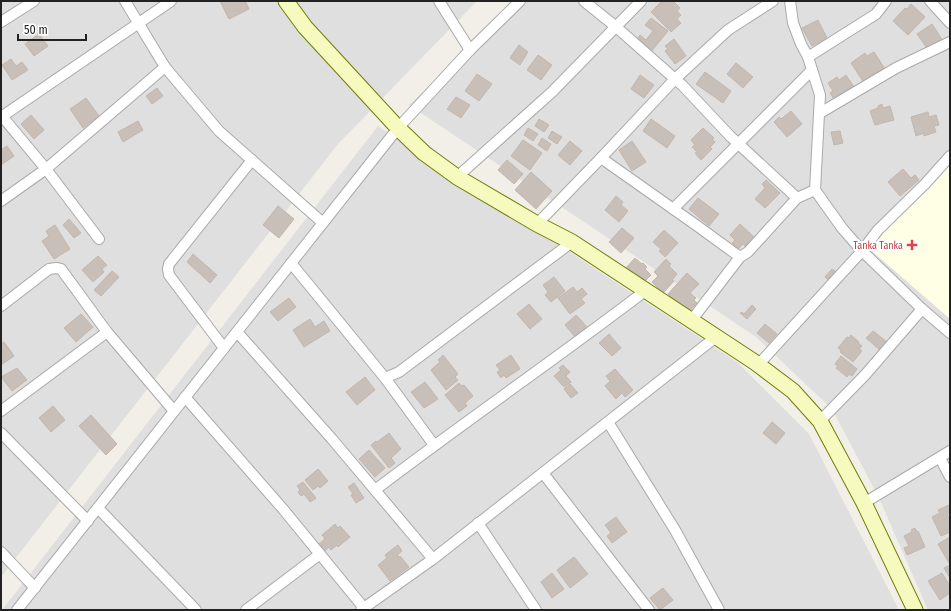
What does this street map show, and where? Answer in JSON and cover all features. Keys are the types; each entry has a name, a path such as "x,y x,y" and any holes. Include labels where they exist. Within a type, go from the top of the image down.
{"street":[{"path":"1,22 34,1"},
{"path":"125,1 166,67 219,131 323,223"},
{"path":"99,239 46,169 1,116 171,1"},
{"path":"286,1 305,27 398,128 424,153 457,177 537,224 572,242 758,365 793,391 820,421 864,503 915,610"},
{"path":"439,1 470,50"},
{"path":"17,610 398,128 470,50 520,1"},
{"path":"584,1 675,79 739,144 797,198"},
{"path":"457,177 552,92 641,1"},
{"path":"537,224 602,158 675,79 728,30 773,1"},
{"path":"790,1 793,23 808,57 820,95 814,190 842,228 862,251 922,309 950,333"},
{"path":"808,57 876,14 886,1"},
{"path":"930,1 950,24"},
{"path":"820,113 896,68 950,42"},
{"path":"1,202 46,169 166,67"},
{"path":"674,209 812,70"},
{"path":"758,365 862,251 878,230 925,184 950,156"},
{"path":"602,158 740,257"},
{"path":"224,348 169,275 168,269 170,264 252,160"},
{"path":"691,321 740,257 748,252 797,198 814,190"},
{"path":"384,378 399,372 572,242"},
{"path":"291,263 384,378 434,445"},
{"path":"1,306 48,269 61,269 107,332 174,411"},
{"path":"375,490 434,445 585,337 645,291"},
{"path":"820,421 922,309"},
{"path":"1,411 107,332"},
{"path":"237,332 433,559"},
{"path":"186,397 320,554 363,609 433,559 716,337"},
{"path":"608,422 674,530 719,610"},
{"path":"1,433 88,520"},
{"path":"864,503 950,451"},
{"path":"940,458 950,477"},
{"path":"543,473 649,610"},
{"path":"98,508 196,610"},
{"path":"478,523 536,610"},
{"path":"1,552 34,588"},
{"path":"246,610 320,554"},
{"path":"24,602 30,610"}],"shaded area":[{"path":"1,1 477,1 338,144 1,577"},
{"path":"521,1 950,1 950,610 928,610 879,498 832,409 756,337 409,105"},
{"path":"378,126 737,362 809,434 899,610 2,610"},
{"name":"Tanka Tanka","path":"950,164 950,319 873,252 875,237"}],"building":[{"path":"220,1 245,1 249,9 229,19"},
{"path":"662,1 673,1 680,8 677,11 681,15 677,19 681,23 671,32 651,12"},
{"path":"911,4 925,17 908,35 893,21 905,8 907,9"},
{"path":"651,18 668,31 650,53 635,42 640,35 646,40 653,31 645,25"},
{"path":"818,20 827,38 812,46 802,28"},
{"path":"932,24 943,41 929,51 917,34"},
{"path":"39,34 48,46 34,56 25,44"},
{"path":"674,39 686,56 675,64 665,51 668,49 665,46"},
{"path":"519,45 528,52 520,65 510,58"},
{"path":"874,52 885,69 864,83 851,63 865,53 867,56"},
{"path":"538,55 552,65 541,80 527,70"},
{"path":"11,59 16,66 22,62 28,70 12,80 2,65"},
{"path":"736,63 753,77 743,88 727,74"},
{"path":"705,72 731,91 723,103 696,84"},
{"path":"477,74 492,84 479,101 465,91"},
{"path":"640,75 654,85 644,98 631,89"},
{"path":"846,75 856,90 849,94 846,91 834,99 830,93 833,91 828,83 837,77 839,80"},
{"path":"157,88 163,96 152,104 146,96"},
{"path":"456,97 470,105 461,118 447,109"},
{"path":"86,98 99,116 83,128 70,109"},
{"path":"882,104 883,108 890,106 894,120 875,125 870,111 878,108 878,106"},
{"path":"791,111 802,124 787,137 774,122 779,117 781,119"},
{"path":"928,112 929,117 936,115 939,125 934,126 936,132 924,136 924,133 916,136 911,117"},
{"path":"31,115 44,130 34,139 21,124"},
{"path":"539,119 549,125 544,132 535,126"},
{"path":"651,119 675,136 667,148 643,131"},
{"path":"138,121 143,130 123,142 118,132"},
{"path":"528,128 538,134 533,141 524,135"},
{"path":"703,128 714,138 712,139 715,142 710,147 712,149 701,160 695,153 697,152 692,147 695,145 691,140"},
{"path":"552,131 562,137 557,144 548,138"},
{"path":"840,131 843,143 834,145 831,132"},
{"path":"542,138 551,144 547,151 538,145"},
{"path":"523,140 542,153 530,170 511,156"},
{"path":"570,141 582,151 570,165 558,155"},
{"path":"632,141 646,162 632,171 619,150"},
{"path":"7,146 14,156 1,165 1,150"},
{"path":"507,160 523,174 514,184 498,170"},
{"path":"903,169 911,178 915,175 919,180 900,196 888,182"},
{"path":"531,172 552,191 536,209 515,190"},
{"path":"766,180 780,193 765,208 755,199 765,188 762,184"},
{"path":"616,196 623,202 621,205 628,211 619,222 605,210"},
{"path":"698,198 719,214 709,226 689,209"},
{"path":"278,206 294,219 279,238 263,225"},
{"path":"69,219 81,233 74,238 63,225"},
{"path":"740,224 754,237 746,247 743,244 738,249 732,243 735,240 730,235"},
{"path":"55,225 70,249 54,259 42,241 49,236 46,231"},
{"path":"622,228 634,238 621,253 609,242"},
{"path":"664,230 678,243 665,257 659,251 661,249 653,242"},
{"path":"193,254 217,275 210,283 187,262"},
{"path":"98,256 107,265 102,269 104,272 93,282 82,270"},
{"path":"635,258 647,267 645,269 651,275 642,284 625,269"},
{"path":"666,259 671,264 669,266 677,274 672,280 674,281 663,293 652,282 658,276 654,272"},
{"path":"832,269 839,274 832,283 825,277"},
{"path":"112,271 119,277 101,296 94,290"},
{"path":"687,273 699,284 690,293 696,298 694,300 697,303 688,313 668,294"},
{"path":"554,277 565,291 551,302 545,295 548,292 543,285"},
{"path":"573,287 577,292 582,288 587,294 581,299 585,303 570,314 558,298"},
{"path":"289,298 296,307 278,321 270,312"},
{"path":"529,304 542,319 530,329 517,314"},
{"path":"752,305 756,309 747,319 740,313 742,312 744,314"},
{"path":"81,314 93,327 76,342 64,328"},
{"path":"576,315 588,328 576,338 565,325"},
{"path":"310,319 315,327 324,321 330,331 304,347 293,330"},
{"path":"765,324 777,334 769,343 757,333"},
{"path":"873,331 887,342 880,350 866,338"},
{"path":"609,334 621,348 612,356 599,343"},
{"path":"851,335 862,346 859,349 862,351 853,362 840,352 841,350 838,348 847,337 849,338"},
{"path":"4,342 14,356 1,365 1,344"},
{"path":"443,355 458,374 455,377 458,380 446,390 431,370 440,362 438,360"},
{"path":"511,355 520,369 506,378 504,375 501,378 497,372 500,370 496,365"},
{"path":"841,356 857,369 852,376 849,374 847,377 836,368 838,366 835,364"},
{"path":"563,365 570,372 566,376 571,382 564,387 554,376 561,370 559,368"},
{"path":"17,368 27,380 12,391 1,377"},
{"path":"615,369 633,390 625,397 622,393 616,399 605,386 610,381 606,376"},
{"path":"365,377 375,390 357,405 346,392"},
{"path":"425,382 438,399 424,408 411,392"},
{"path":"459,383 462,386 464,385 473,396 465,403 467,406 459,412 445,395"},
{"path":"570,384 578,393 571,398 564,389"},
{"path":"53,406 65,420 51,432 39,418"},
{"path":"91,415 117,444 106,455 79,426"},
{"path":"772,422 785,433 776,444 763,433"},
{"path":"389,433 401,449 391,458 395,463 389,468 371,445"},
{"path":"369,450 385,468 375,477 359,459"},
{"path":"318,469 328,481 320,488 318,486 313,490 305,480"},
{"path":"303,482 316,498 310,502 304,494 301,496 298,492 300,490 297,486"},
{"path":"354,483 364,498 356,503 351,495 353,494 348,487"},
{"path":"949,505 950,512 947,514 950,520 950,532 941,536 932,517 940,513 938,510"},
{"path":"616,517 627,532 612,543 607,536 611,533 605,525"},
{"path":"335,524 338,528 340,526 350,537 338,547 337,545 331,550 329,547 325,551 319,544 325,539 322,535"},
{"path":"915,528 917,532 918,531 925,547 907,555 904,548 909,546 904,536 912,532 911,530"},
{"path":"950,537 950,563 949,563 938,544"},
{"path":"398,545 402,551 397,555 399,557 400,556 409,567 390,581 378,565 387,558 385,555"},
{"path":"574,557 588,574 570,588 557,570"},
{"path":"950,565 950,578 944,568"},
{"path":"552,573 564,589 552,598 541,582"},
{"path":"942,573 950,586 950,593 940,600 928,581"},
{"path":"663,588 673,600 660,610 650,598"}],"place":[{"name":"Tanka Tanka","path":"912,245"}]}
